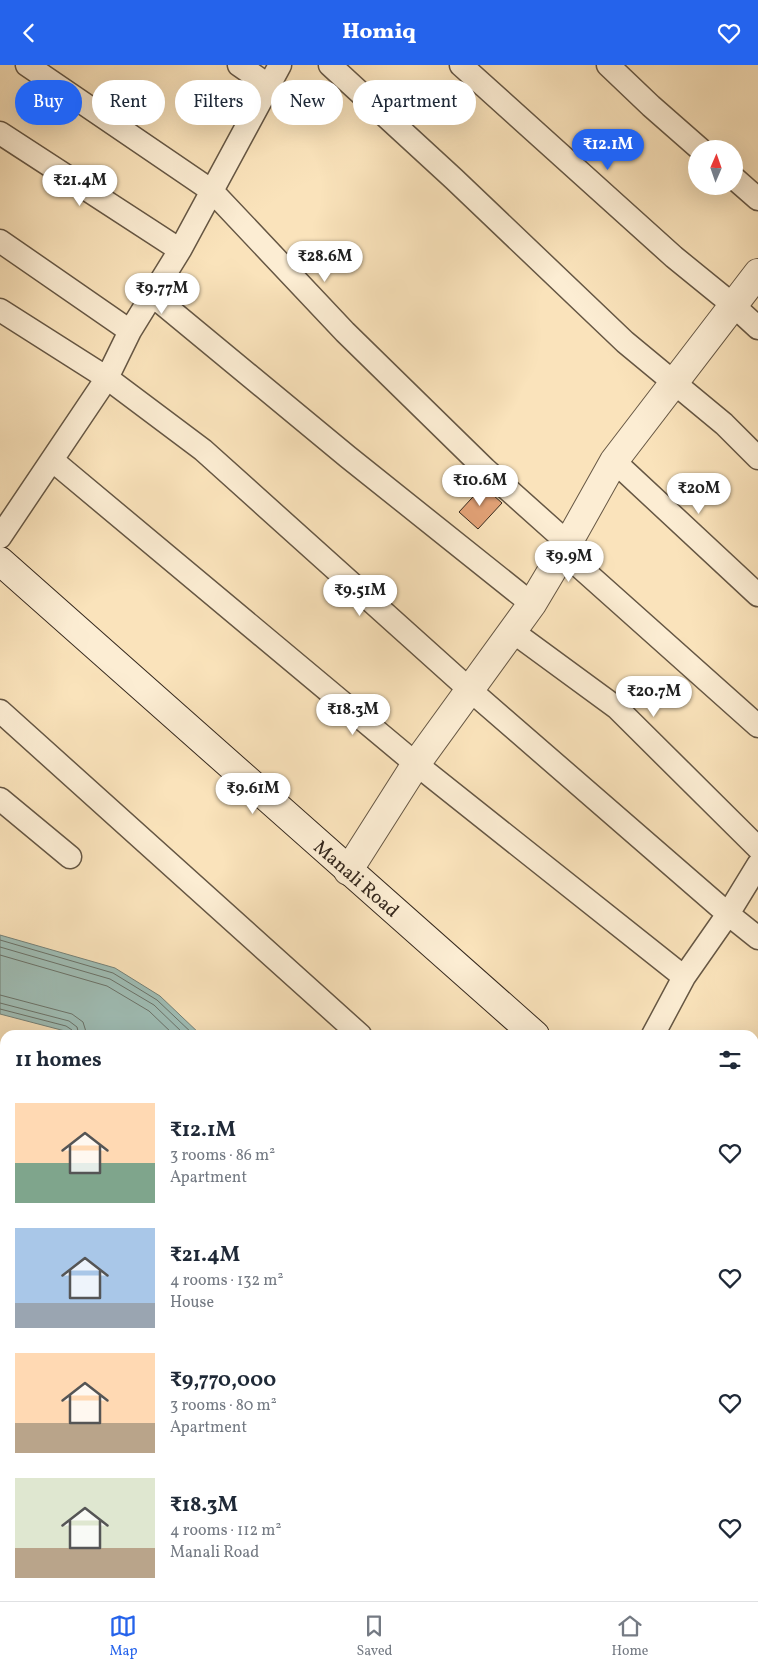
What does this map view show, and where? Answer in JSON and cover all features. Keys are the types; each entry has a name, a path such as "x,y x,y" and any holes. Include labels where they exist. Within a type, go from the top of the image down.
{"street":[{"path":"27,65 212,191 345,332 485,469 560,536 564,552 758,725"},
{"path":"239,65 268,85"},
{"path":"0,537 107,378 130,331 180,250 280,65"},
{"path":"330,65 454,179 625,342 724,424 758,458"},
{"path":"461,65 674,257 758,328"},
{"path":"608,65 690,140"},
{"path":"0,133 180,250"},
{"path":"743,186 758,199"},
{"path":"0,241 130,331"},
{"path":"348,871 416,765 532,604 564,552 614,461 758,273"},
{"path":"152,295 348,457 532,604"},
{"path":"0,309 107,378 203,450 470,690 758,938"},
{"path":"52,460 416,765 684,977"},
{"path":"614,461 758,595"},
{"name":"Manali Road","path":"0,561 529,1030"},
{"path":"512,631 617,708 758,849"},
{"path":"0,711 354,1030"},
{"path":"0,799 70,857"},
{"path":"656,1030 684,977 728,914 758,865"}],"water":[{"path":"0,935 115,968 160,996 196,1030 61,1030 0,1014"}],"building":[{"path":"483,486 502,503 478,529 459,512"}]}
